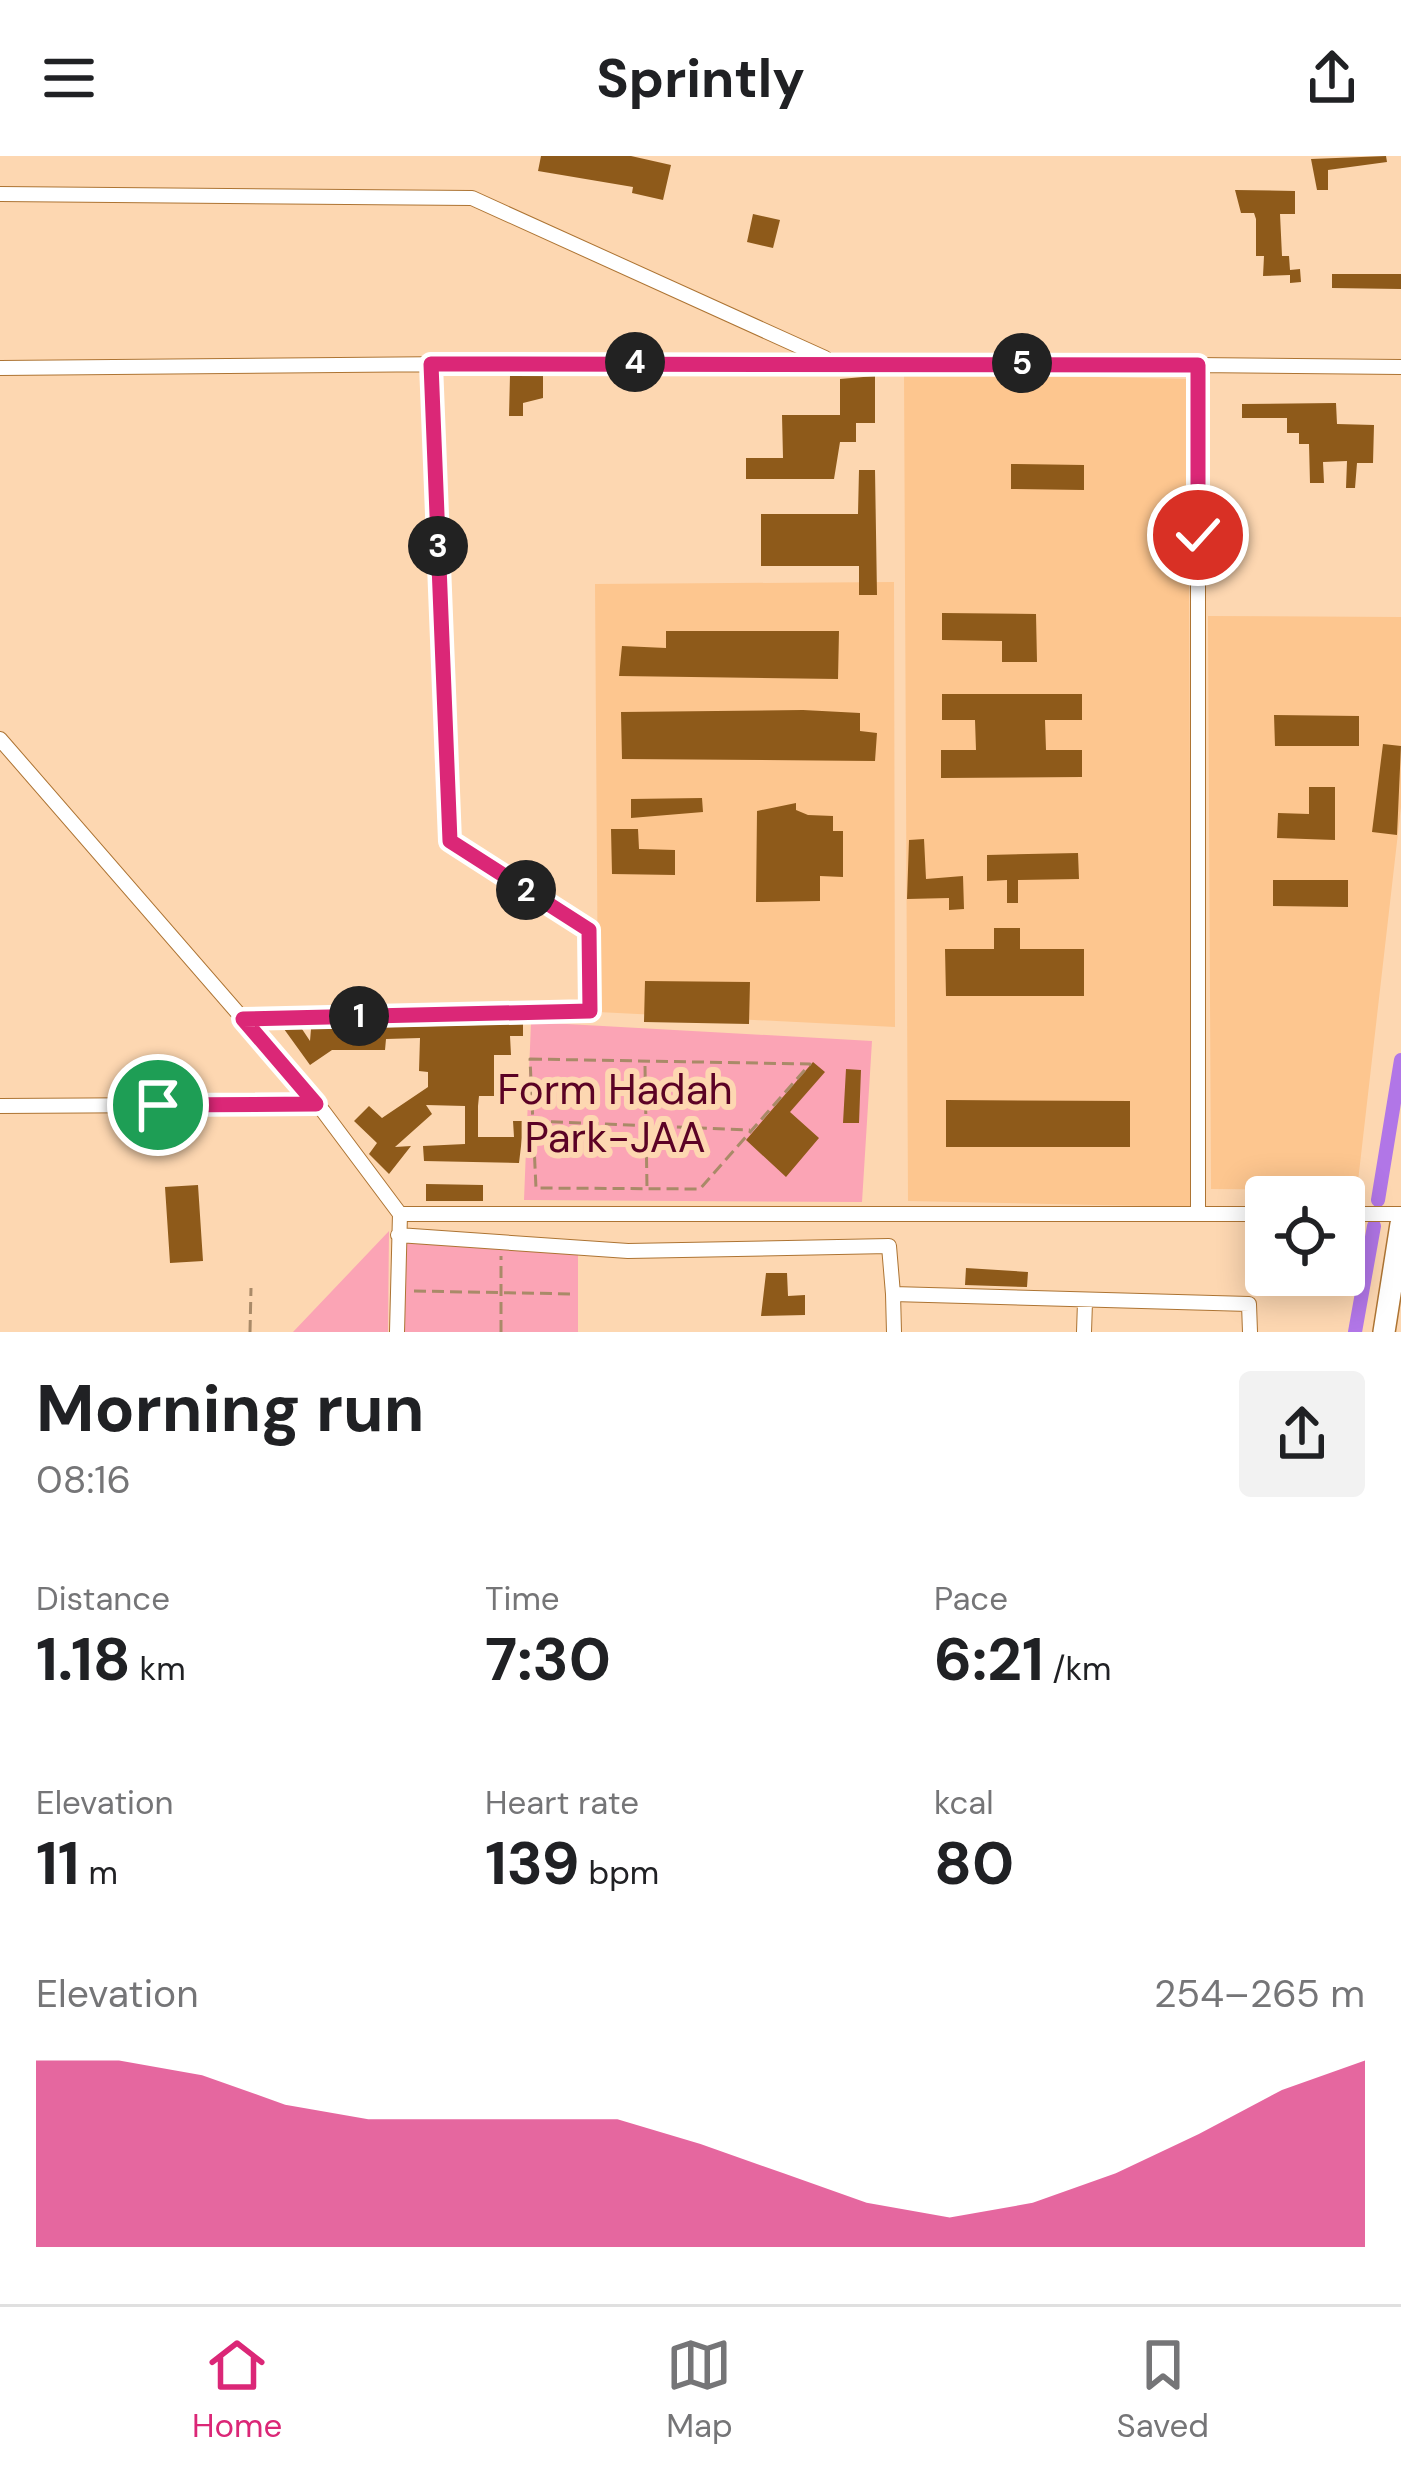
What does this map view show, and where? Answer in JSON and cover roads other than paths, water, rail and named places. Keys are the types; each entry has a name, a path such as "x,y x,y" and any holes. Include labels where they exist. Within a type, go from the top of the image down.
{"main road":[{"path":"1384,1332 1396,1285 1401,1224"}],"street":[{"path":"0,194 472,198 833,362"},
{"path":"0,368 833,362 1401,367"},
{"path":"243,1019 590,1011 589,930 450,841 431,364"},
{"path":"1198,365 1198,1214"},
{"path":"0,740 316,1104 400,1214 397,1332"},
{"path":"0,1106 316,1104"},
{"path":"400,1214 1245,1214"},
{"path":"1365,1214 1401,1214"},
{"path":"398,1235 628,1251 889,1246 895,1332"},
{"path":"893,1294 1250,1304 1250,1332"},
{"path":"1084,1302 1084,1332"}],"waterway":[{"path":"1378,1200 1401,1060"},
{"path":"1355,1332 1374,1226"}],"park label":[{"name":"Form Hadah Park-JAA","path":"615,1113"}]}
